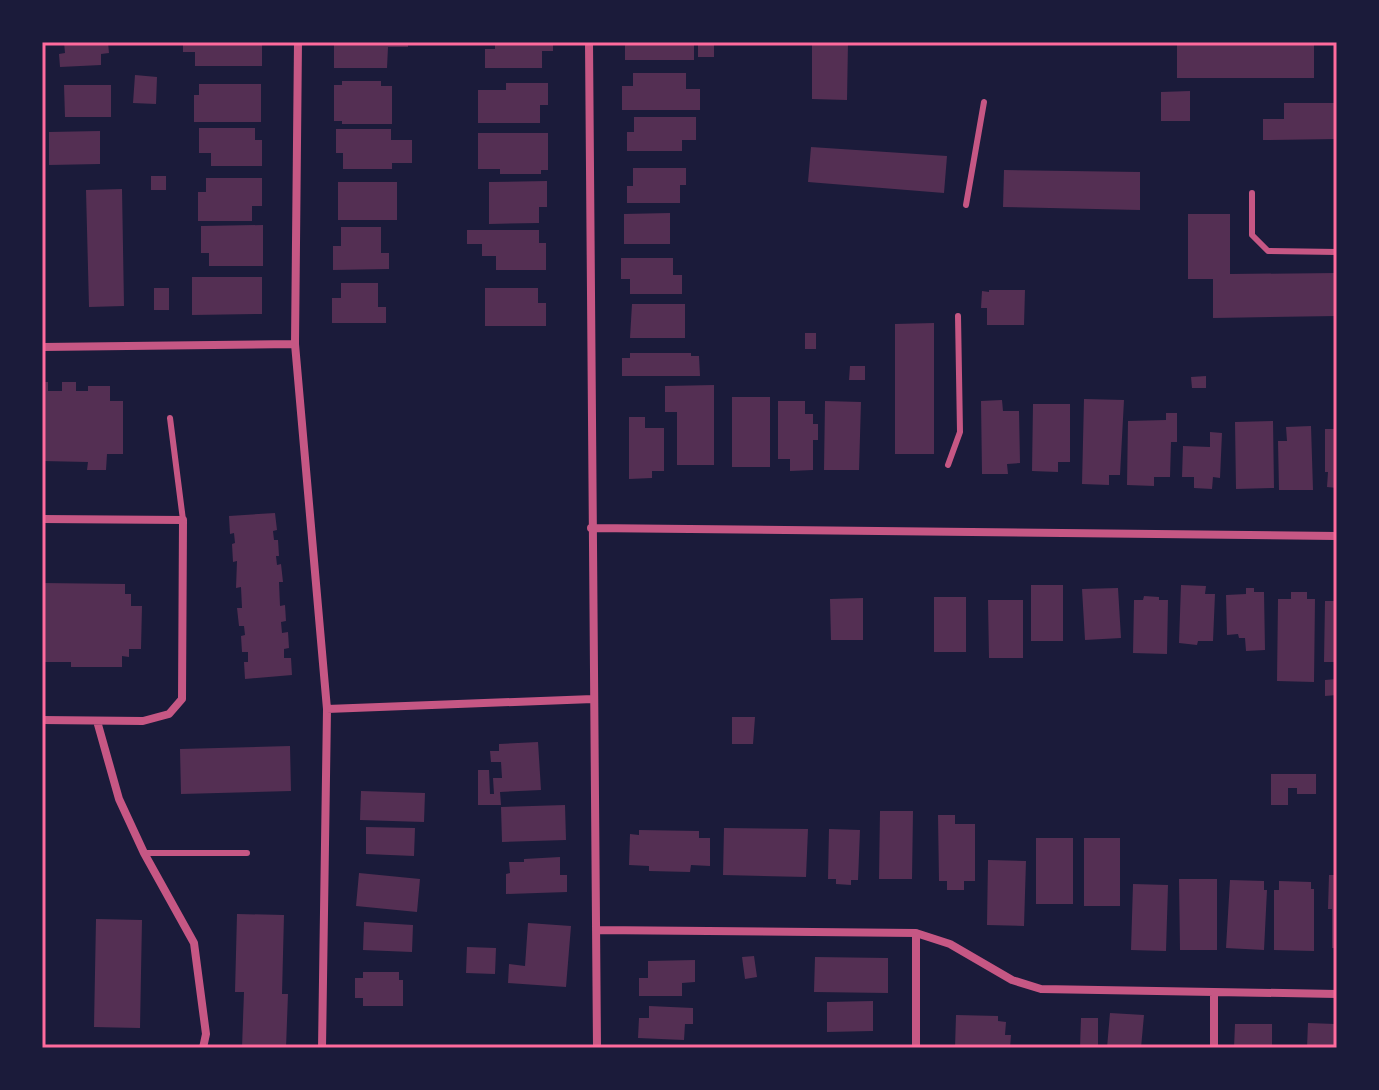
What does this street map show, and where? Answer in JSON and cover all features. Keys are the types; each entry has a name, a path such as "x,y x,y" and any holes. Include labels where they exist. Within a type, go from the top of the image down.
{"street":[{"path":"298,42 295,344 327,709 322,1048"},
{"path":"589,42 597,1048"},
{"path":"42,347 295,344"},
{"path":"42,519 183,520 182,699 169,714 143,721 42,720"},
{"path":"591,528 1337,536"},
{"path":"327,709 593,699"},
{"path":"97,721 119,799 144,853 194,943 206,1034 203,1048"},
{"path":"596,930 916,933 950,944 1012,980 1041,989 1337,994"},
{"path":"916,933 916,1048"},
{"path":"1214,994 1214,1048"}],"lane":[{"path":"966,205 984,102"},
{"path":"1252,193 1252,235 1268,251 1337,252"},
{"path":"948,465 960,432 958,316"},
{"path":"170,418 183,520"},
{"path":"144,853 247,853"}],"building":[{"path":"64,42 108,42 109,53 101,54 101,65 60,67 59,54 65,53"},
{"path":"183,42 262,42 262,66 195,66 195,52 183,52"},
{"path":"408,42 408,47 388,47 387,68 334,68 334,43"},
{"path":"495,42 553,42 553,51 542,51 542,68 485,68 485,49 495,49"},
{"path":"625,42 694,42 694,60 625,60"},
{"path":"812,42 848,42 847,100 812,99"},
{"path":"1177,42 1314,42 1314,78 1177,78"},
{"path":"698,43 714,43 714,57 698,57"},
{"path":"633,73 686,73 686,89 700,89 700,110 622,110 622,86 633,86"},
{"path":"135,75 157,77 156,104 133,103"},
{"path":"342,81 381,81 381,86 392,86 392,124 342,124 342,121 334,121 334,85 342,85"},
{"path":"506,83 548,83 548,105 540,105 540,123 478,123 478,90 506,90"},
{"path":"199,84 261,84 261,122 194,122 194,95 199,95"},
{"path":"64,85 111,85 111,117 65,117"},
{"path":"1190,91 1190,121 1161,121 1161,92"},
{"path":"1284,103 1337,103 1337,139 1263,140 1263,119 1284,119"},
{"path":"634,117 696,117 696,140 682,140 682,151 627,151 627,132 634,132"},
{"path":"199,128 255,128 255,140 262,140 262,166 211,166 211,153 199,153"},
{"path":"336,129 391,129 391,140 412,140 412,163 392,163 392,169 343,169 343,153 336,153"},
{"path":"100,131 100,164 49,165 49,132"},
{"path":"478,133 548,133 548,170 541,170 541,174 500,174 500,169 478,169"},
{"path":"811,147 947,156 944,193 808,182"},
{"path":"633,168 686,168 686,185 680,185 680,203 627,203 627,186 633,186"},
{"path":"1004,170 1140,172 1140,210 1003,207"},
{"path":"151,176 166,176 166,190 151,190"},
{"path":"206,178 262,178 262,206 252,206 252,221 198,221 198,192 206,192"},
{"path":"547,181 547,207 539,207 539,223 489,224 489,182"},
{"path":"338,182 397,182 397,220 338,220"},
{"path":"122,189 124,306 89,307 86,190"},
{"path":"670,213 670,244 624,244 624,214"},
{"path":"1188,214 1230,214 1230,274 1337,273 1337,316 1213,318 1213,279 1188,279"},
{"path":"263,225 263,266 209,266 209,253 201,253 201,226"},
{"path":"341,227 381,227 381,253 389,253 389,269 333,270 333,246 341,246"},
{"path":"467,230 539,230 539,243 546,243 546,270 496,270 496,256 482,256 482,244 467,244"},
{"path":"621,258 673,258 673,275 682,275 682,294 630,294 630,279 621,279"},
{"path":"192,277 262,277 262,314 192,315"},
{"path":"341,283 378,283 378,307 386,307 386,323 332,323 332,298 341,298"},
{"path":"154,288 169,288 169,310 154,310"},
{"path":"485,288 538,288 538,303 546,303 546,326 485,326"},
{"path":"1025,290 1024,325 987,325 987,308 981,308 982,291"},
{"path":"632,304 685,304 685,338 630,338"},
{"path":"934,323 934,454 895,454 895,324"},
{"path":"805,333 816,333 816,349 805,349"},
{"path":"630,353 691,353 691,356 699,356 700,376 622,376 622,358 630,358"},
{"path":"850,366 865,366 865,380 849,380"},
{"path":"1206,376 1206,388 1192,388 1191,377"},
{"path":"42,382 48,382 48,391 62,391 62,382 76,382 76,391 88,391 88,386 110,386 110,401 123,401 123,454 107,454 106,470 87,470 88,462 42,461"},
{"path":"714,385 714,465 677,465 677,412 665,412 665,386"},
{"path":"732,397 770,397 770,467 732,467"},
{"path":"1084,399 1124,400 1120,475 1109,475 1109,485 1082,484"},
{"path":"1002,400 1003,411 1019,411 1020,463 1007,464 1008,474 982,474 981,401"},
{"path":"778,401 805,401 805,414 813,414 813,424 818,424 818,440 813,440 813,470 790,471 790,459 778,459"},
{"path":"825,401 861,402 859,470 824,470"},
{"path":"1033,404 1070,404 1070,462 1058,462 1058,472 1032,471"},
{"path":"1166,413 1177,413 1177,442 1171,442 1170,477 1154,477 1154,486 1127,485 1128,421 1166,420"},
{"path":"629,417 645,417 645,428 664,428 664,471 652,471 652,478 629,479"},
{"path":"1273,421 1274,488 1236,489 1235,422"},
{"path":"1311,426 1313,490 1279,490 1278,441 1287,441 1286,427"},
{"path":"1325,429 1337,429 1337,488 1327,487"},
{"path":"1210,432 1222,433 1220,478 1213,477 1212,489 1194,488 1194,477 1182,477 1183,446 1210,447"},
{"path":"275,513 277,530 273,531 274,540 278,540 277,565 281,564 283,582 279,582 280,606 285,605 286,621 281,622 282,633 288,632 289,648 284,649 284,658 291,658 292,675 245,679 244,662 248,662 248,652 242,652 244,626 239,626 237,608 242,608 241,587 236,588 237,561 233,562 232,544 235,543 234,533 230,534 229,516"},
{"path":"42,583 125,584 125,594 131,594 131,606 142,606 141,649 129,649 129,657 122,656 122,667 71,667 71,662 42,662"},
{"path":"1031,585 1063,585 1063,641 1031,641"},
{"path":"1181,585 1206,586 1205,594 1215,594 1213,641 1198,641 1197,645 1179,643"},
{"path":"1118,588 1121,638 1085,640 1082,589"},
{"path":"1246,588 1264,592 1265,650 1246,651 1245,638 1239,638 1238,634 1227,635 1226,595 1246,594"},
{"path":"1291,592 1307,592 1307,599 1315,599 1314,682 1277,681 1278,599 1291,599"},
{"path":"1144,596 1168,600 1167,654 1133,653 1134,600 1143,600"},
{"path":"934,597 966,597 966,652 934,652"},
{"path":"863,598 863,640 831,640 830,599"},
{"path":"988,600 1023,600 1023,658 989,658"},
{"path":"1325,601 1337,601 1337,662 1324,662"},
{"path":"1337,679 1337,695 1325,696 1325,680"},
{"path":"732,717 755,717 753,744 732,744"},
{"path":"538,742 541,790 500,792 501,805 478,805 478,770 489,770 490,794 494,794 493,778 502,778 501,762 491,762 490,751 499,751 499,744"},
{"path":"290,746 291,791 181,794 180,749"},
{"path":"1271,774 1316,774 1316,794 1297,794 1297,788 1288,788 1288,805 1271,805"},
{"path":"361,791 425,793 424,822 360,820"},
{"path":"565,805 566,840 502,842 501,807"},
{"path":"880,811 913,811 912,879 879,879"},
{"path":"938,815 955,815 955,824 975,824 975,881 964,881 964,890 947,890 947,881 939,881"},
{"path":"366,827 415,828 414,856 366,854"},
{"path":"724,828 808,829 806,877 723,875"},
{"path":"829,829 860,830 858,880 851,880 851,885 836,884 836,879 828,879"},
{"path":"639,830 699,831 699,838 710,838 710,866 691,865 690,872 649,871 649,866 629,865 630,834 639,835"},
{"path":"1036,838 1073,838 1073,904 1036,904"},
{"path":"1084,838 1120,838 1120,906 1084,906"},
{"path":"560,857 560,875 567,875 567,892 506,894 509,862"},
{"path":"988,860 1026,861 1024,926 987,925"},
{"path":"359,873 420,879 417,912 356,906"},
{"path":"1329,875 1337,875 1337,948 1332,948"},
{"path":"1179,879 1217,879 1217,950 1180,950"},
{"path":"1230,880 1264,881 1264,890 1267,890 1264,950 1226,948"},
{"path":"1279,881 1311,882 1311,889 1314,889 1314,951 1274,950 1274,890 1279,890"},
{"path":"1133,884 1168,885 1166,951 1131,950"},
{"path":"237,914 284,915 282,994 288,994 286,1048 242,1048 244,992 235,992"},
{"path":"96,919 142,920 140,1028 94,1027"},
{"path":"364,922 413,925 412,952 363,950"},
{"path":"528,923 571,926 566,987 508,983 509,964 525,966"},
{"path":"467,947 496,948 495,974 466,973"},
{"path":"754,956 757,977 745,979 742,957"},
{"path":"815,957 888,958 888,993 814,992"},
{"path":"695,960 695,982 682,983 682,996 639,996 639,978 648,978 648,961"},
{"path":"363,972 399,972 399,980 403,980 403,1006 363,1006 363,998 355,998 355,978 363,978"},
{"path":"873,1001 873,1031 827,1032 827,1002"},
{"path":"649,1006 693,1008 693,1024 685,1024 684,1040 638,1038 639,1018 649,1018"},
{"path":"1110,1013 1144,1015 1141,1048 1107,1048"},
{"path":"956,1015 998,1016 998,1021 1006,1022 1005,1035 1011,1035 1010,1048 955,1048"},
{"path":"1081,1018 1098,1018 1098,1048 1080,1048"},
{"path":"1308,1023 1335,1024 1334,1048 1307,1048"},
{"path":"1235,1024 1272,1024 1272,1048 1234,1048"}]}
